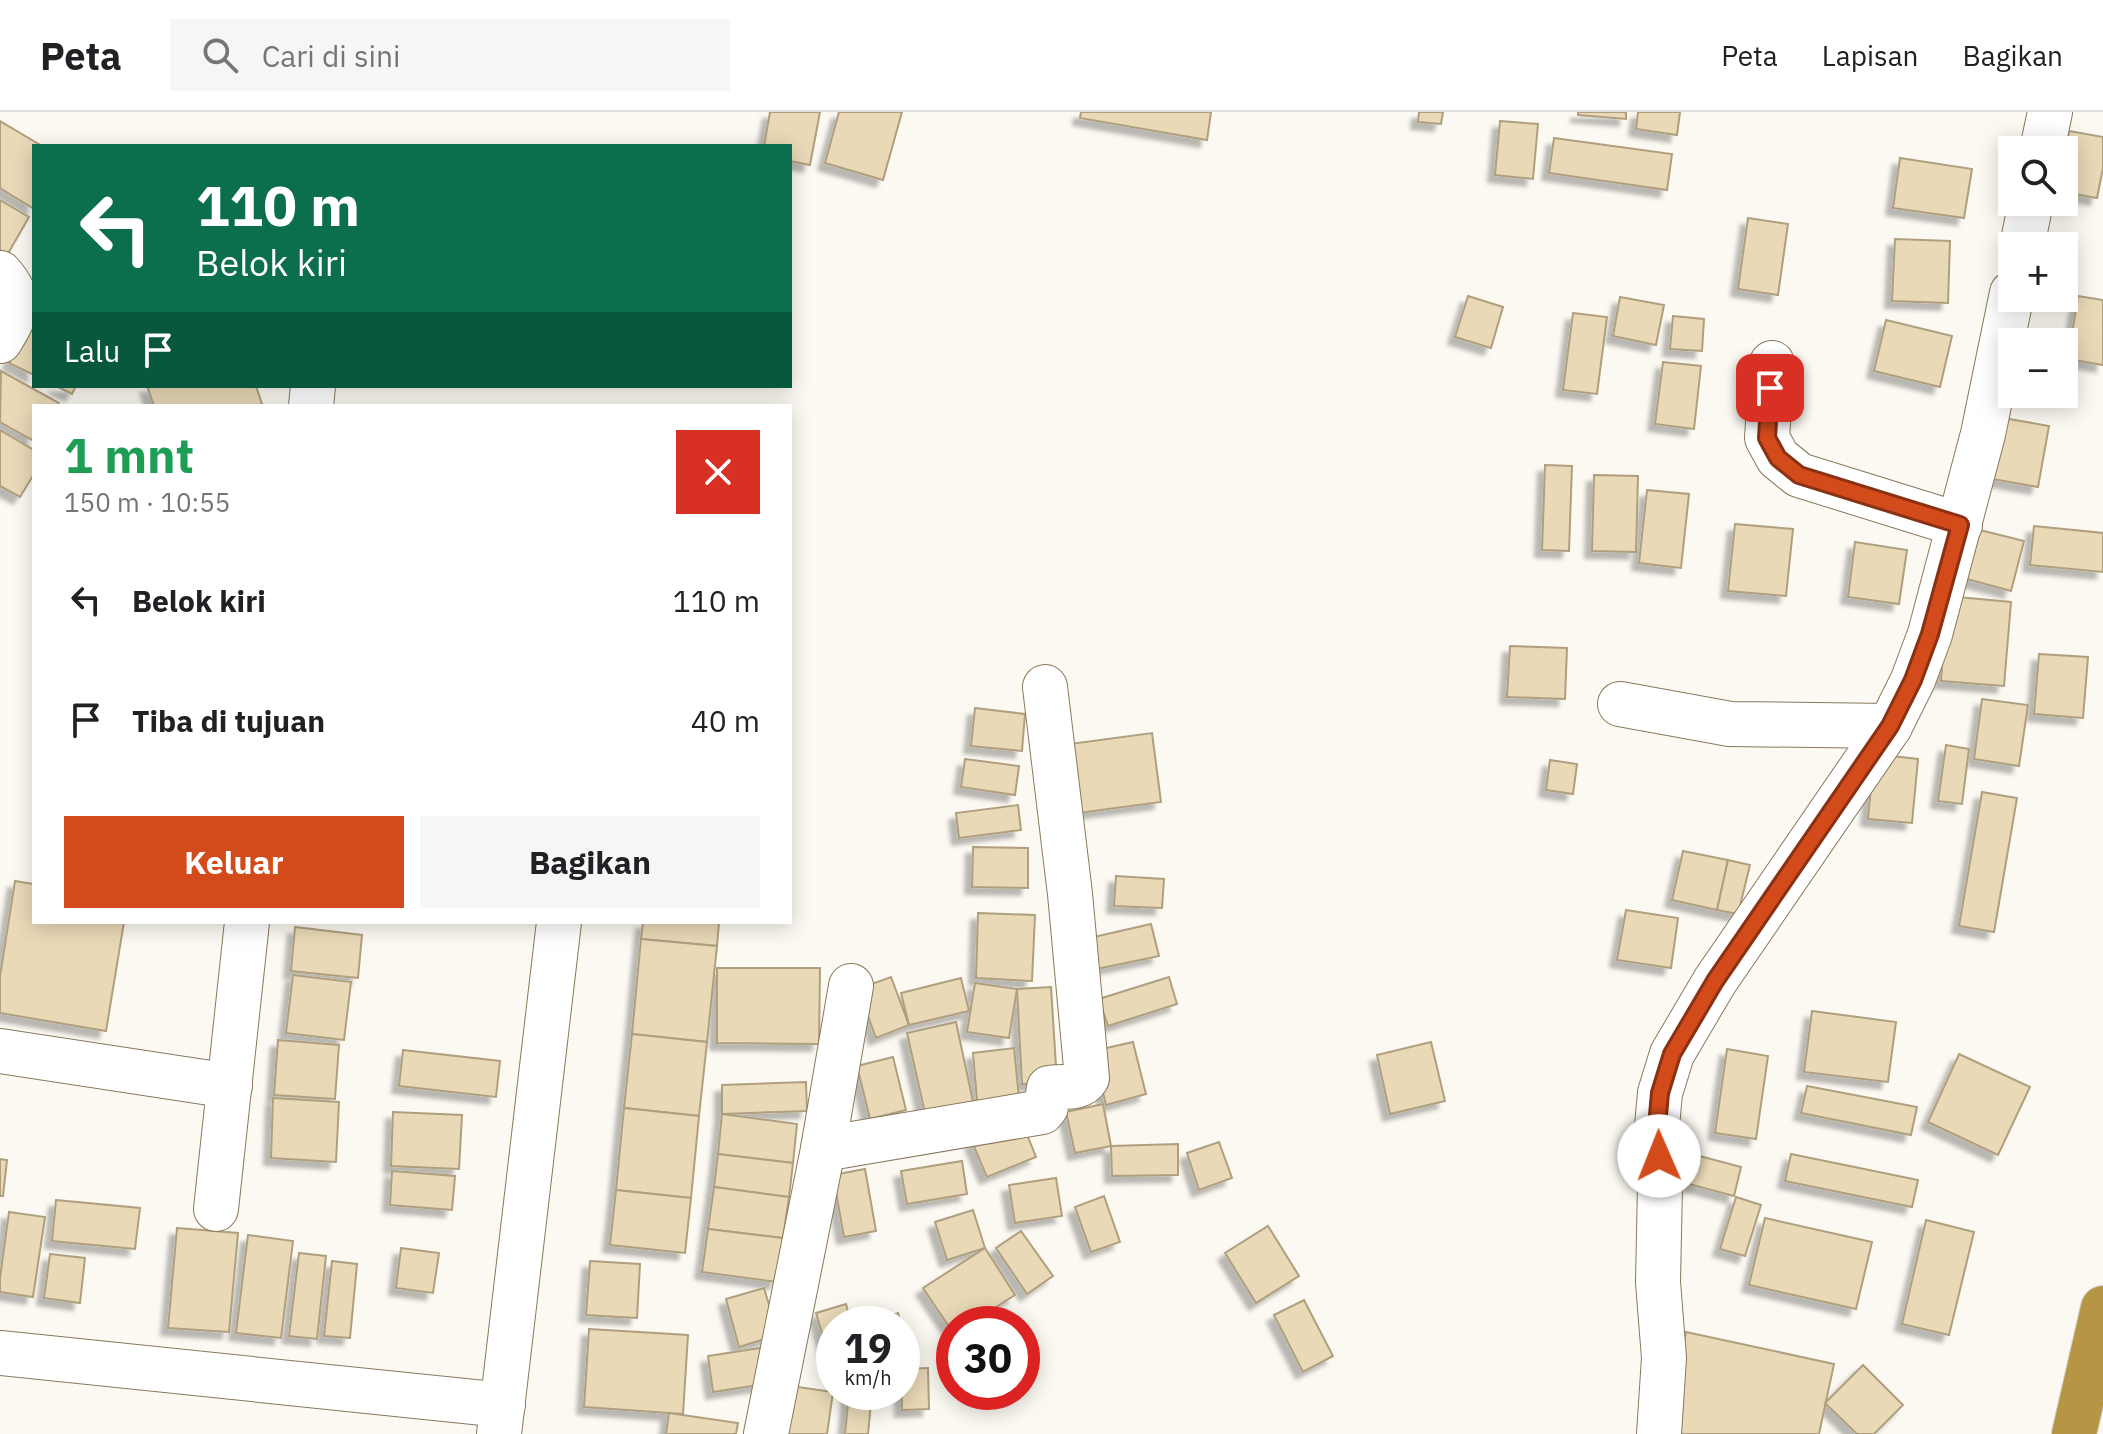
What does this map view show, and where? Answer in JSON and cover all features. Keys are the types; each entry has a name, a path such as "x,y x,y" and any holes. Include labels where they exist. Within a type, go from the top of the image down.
{"highway":[{"path":"2074,1434 2103,1308"}],"street":[{"path":"2045,136 2050,112"},
{"path":"0,341 13,322 17,307 6,281"},
{"path":"1659,1434 1664,1358 1658,1282 1660,1185 1657,1126 1660,1093 1672,1054 1715,981 1890,726 1913,680 1930,634 1960,525 2008,312"},
{"path":"1772,363 1767,438 1778,458 1799,475 1960,525"},
{"path":"823,1149 1042,1112 1046,1107 1049,1088 1079,1086 1087,1078 1070,894 1045,687"},
{"path":"1620,704 1730,724 1890,726"},
{"path":"216,1209 247,924"},
{"path":"0,1353 501,1419 559,924"},
{"path":"766,1434 823,1149 851,986"},
{"path":"0,1051 230,1086"}],"building":[{"path":"770,112 820,112 810,165 792,161 792,144 764,144"},
{"path":"839,112 902,112 883,180 825,163"},
{"path":"1081,112 1211,112 1207,140 1080,118"},
{"path":"1419,112 1443,112 1441,124 1418,122"},
{"path":"1578,112 1626,112 1626,119 1578,115"},
{"path":"1638,112 1680,112 1677,135 1636,129"},
{"path":"0,121 39,144 32,144 32,208 0,188"},
{"path":"1500,121 1538,124 1533,179 1495,175"},
{"path":"2069,131 2103,137 2103,168 2097,198 2078,195 2078,136 2068,136"},
{"path":"1554,138 1672,154 1667,190 1549,173"},
{"path":"1900,158 1972,169 1964,218 1893,208"},
{"path":"0,200 29,217 6,257 0,254"},
{"path":"1748,218 1788,224 1778,295 1738,289"},
{"path":"1895,239 1950,241 1948,303 1892,301"},
{"path":"1468,296 1503,307 1491,348 1455,337"},
{"path":"2078,296 2103,300 2103,365 2078,361 2078,328 2073,328 2075,312 2078,312"},
{"path":"1620,297 1664,305 1656,345 1613,336"},
{"path":"1573,313 1607,317 1597,394 1563,390"},
{"path":"1673,316 1704,319 1702,351 1670,349"},
{"path":"1886,320 1952,336 1940,387 1874,371"},
{"path":"27,327 32,330 32,374 9,363"},
{"path":"1663,362 1701,366 1694,429 1655,424"},
{"path":"1,371 59,403 32,404 32,440 0,422"},
{"path":"60,388 75,388 72,394"},
{"path":"148,388 257,388 262,404 153,404"},
{"path":"1998,417 2049,426 2038,487 1987,478"},
{"path":"0,430 32,449 32,477 20,497 0,486"},
{"path":"1545,465 1572,466 1569,551 1542,550"},
{"path":"1594,475 1638,476 1636,552 1592,551"},
{"path":"1647,490 1689,494 1681,568 1639,563"},
{"path":"1735,524 1793,529 1786,596 1728,591"},
{"path":"2034,526 2103,533 2103,572 2030,565"},
{"path":"1980,530 2024,541 2011,591 1967,579"},
{"path":"1855,542 1907,550 1899,604 1848,597"},
{"path":"1947,596 2011,602 2004,686 1941,681"},
{"path":"1510,646 1567,648 1565,699 1507,697"},
{"path":"2039,654 2088,657 2083,718 2034,714"},
{"path":"1982,699 2028,705 2019,766 1974,759"},
{"path":"975,708 1025,714 1022,751 971,746"},
{"path":"1152,733 1161,802 1071,814 1062,745"},
{"path":"1946,745 1969,749 1962,804 1938,801"},
{"path":"1874,754 1918,759 1912,823 1868,819"},
{"path":"965,759 1019,766 1015,795 961,787"},
{"path":"1550,760 1577,764 1573,794 1546,790"},
{"path":"1982,792 2017,798 1994,932 1959,926"},
{"path":"1018,805 1021,830 959,838 956,813"},
{"path":"973,847 1028,848 1028,888 972,887"},
{"path":"1683,851 1728,860 1717,910 1672,900"},
{"path":"1728,860 1750,865 1738,914 1717,910"},
{"path":"1116,876 1164,879 1162,908 1114,906"},
{"path":"15,881 32,884 32,924 124,924 106,1031 0,1013 0,976"},
{"path":"1626,910 1678,918 1671,968 1617,960"},
{"path":"978,913 1035,915 1032,981 976,978"},
{"path":"643,924 719,924 717,946 641,939"},
{"path":"1151,924 1159,956 1092,970 1085,939"},
{"path":"295,927 362,935 358,978 291,971"},
{"path":"641,939 717,946 707,1042 632,1034"},
{"path":"717,968 820,968 819,1044 717,1043"},
{"path":"293,975 351,982 344,1040 286,1033"},
{"path":"891,977 909,1025 876,1038 858,989"},
{"path":"1169,977 1177,1004 1108,1026 1099,999"},
{"path":"961,978 969,1011 909,1025 901,993"},
{"path":"975,983 1017,989 1009,1038 967,1032"},
{"path":"1051,987 1057,1082 1022,1084 1017,989"},
{"path":"1812,1011 1896,1022 1888,1082 1804,1072"},
{"path":"956,1022 975,1111 927,1122 907,1033"},
{"path":"632,1034 707,1042 699,1116 624,1108"},
{"path":"278,1040 339,1045 335,1099 274,1095"},
{"path":"1133,1042 1146,1094 1106,1105 1093,1051"},
{"path":"1431,1042 1445,1101 1390,1114 1377,1055"},
{"path":"1014,1048 1020,1108 978,1112 973,1053"},
{"path":"1727,1049 1768,1056 1756,1139 1715,1133"},
{"path":"403,1050 500,1061 496,1097 399,1086"},
{"path":"1959,1054 2030,1087 1998,1155 1928,1122"},
{"path":"893,1057 906,1110 870,1119 857,1066"},
{"path":"806,1082 807,1111 722,1114 722,1085"},
{"path":"1807,1086 1917,1107 1911,1135 1801,1113"},
{"path":"273,1098 339,1102 336,1162 271,1158"},
{"path":"1103,1104 1111,1146 1075,1153 1066,1112"},
{"path":"624,1108 699,1116 691,1198 616,1190"},
{"path":"393,1112 462,1115 459,1169 391,1166"},
{"path":"722,1114 797,1124 793,1163 718,1154"},
{"path":"1022,1122 1036,1157 987,1177 972,1142"},
{"path":"1219,1142 1232,1178 1199,1190 1187,1153"},
{"path":"1178,1144 1178,1175 1112,1176 1111,1146"},
{"path":"1677,1150 1741,1167 1734,1196 1670,1179"},
{"path":"718,1154 793,1163 789,1197 714,1187"},
{"path":"1791,1154 1918,1180 1912,1207 1785,1181"},
{"path":"0,1159 7,1160 3,1196 0,1196"},
{"path":"962,1161 967,1194 907,1204 901,1171"},
{"path":"865,1169 876,1231 844,1237 833,1175"},
{"path":"392,1171 455,1176 452,1210 390,1205"},
{"path":"1056,1178 1062,1216 1015,1223 1009,1185"},
{"path":"714,1187 789,1197 783,1238 708,1229"},
{"path":"616,1190 691,1198 685,1253 610,1245"},
{"path":"1104,1196 1120,1242 1091,1252 1075,1207"},
{"path":"1736,1197 1761,1205 1745,1256 1720,1249"},
{"path":"56,1200 140,1208 135,1249 52,1241"},
{"path":"973,1210 985,1248 947,1260 935,1222"},
{"path":"9,1212 45,1217 33,1297 0,1292"},
{"path":"1765,1218 1872,1242 1856,1309 1749,1285"},
{"path":"1926,1220 1974,1232 1949,1335 1902,1324"},
{"path":"1268,1226 1299,1276 1256,1303 1225,1253"},
{"path":"177,1228 238,1233 229,1332 168,1328"},
{"path":"708,1229 783,1238 777,1282 702,1272"},
{"path":"1021,1231 1053,1276 1027,1294 996,1248"},
{"path":"248,1235 293,1241 281,1338 236,1333"},
{"path":"401,1248 439,1253 433,1293 396,1288"},
{"path":"985,1248 1015,1295 998,1306 936,1307 923,1288"},
{"path":"299,1253 326,1256 317,1339 289,1336"},
{"path":"50,1254 85,1258 80,1303 44,1298"},
{"path":"332,1261 357,1264 350,1338 324,1336"},
{"path":"590,1261 640,1264 637,1318 586,1315"},
{"path":"764,1288 778,1335 739,1347 726,1299"},
{"path":"1304,1300 1333,1356 1303,1372 1274,1315"},
{"path":"589,1329 688,1335 683,1414 584,1407"},
{"path":"1686,1332 1834,1364 1819,1434 1666,1434"},
{"path":"760,1348 765,1384 713,1392 708,1356"},
{"path":"1863,1365 1903,1405 1874,1434 1857,1434 1825,1403"},
{"path":"920,1368 928,1368 929,1409 920,1409"},
{"path":"784,1385 816,1390 816,1410 830,1410 827,1434 777,1434"},
{"path":"847,1410 870,1410 868,1434 845,1434"},
{"path":"669,1413 738,1423 736,1434 666,1434"}],"route":[{"path":"1659,1156 1657,1126 1660,1093 1672,1054 1715,981 1890,726 1913,680 1930,634 1960,525 1799,475 1778,458 1767,438 1770,388"}]}
